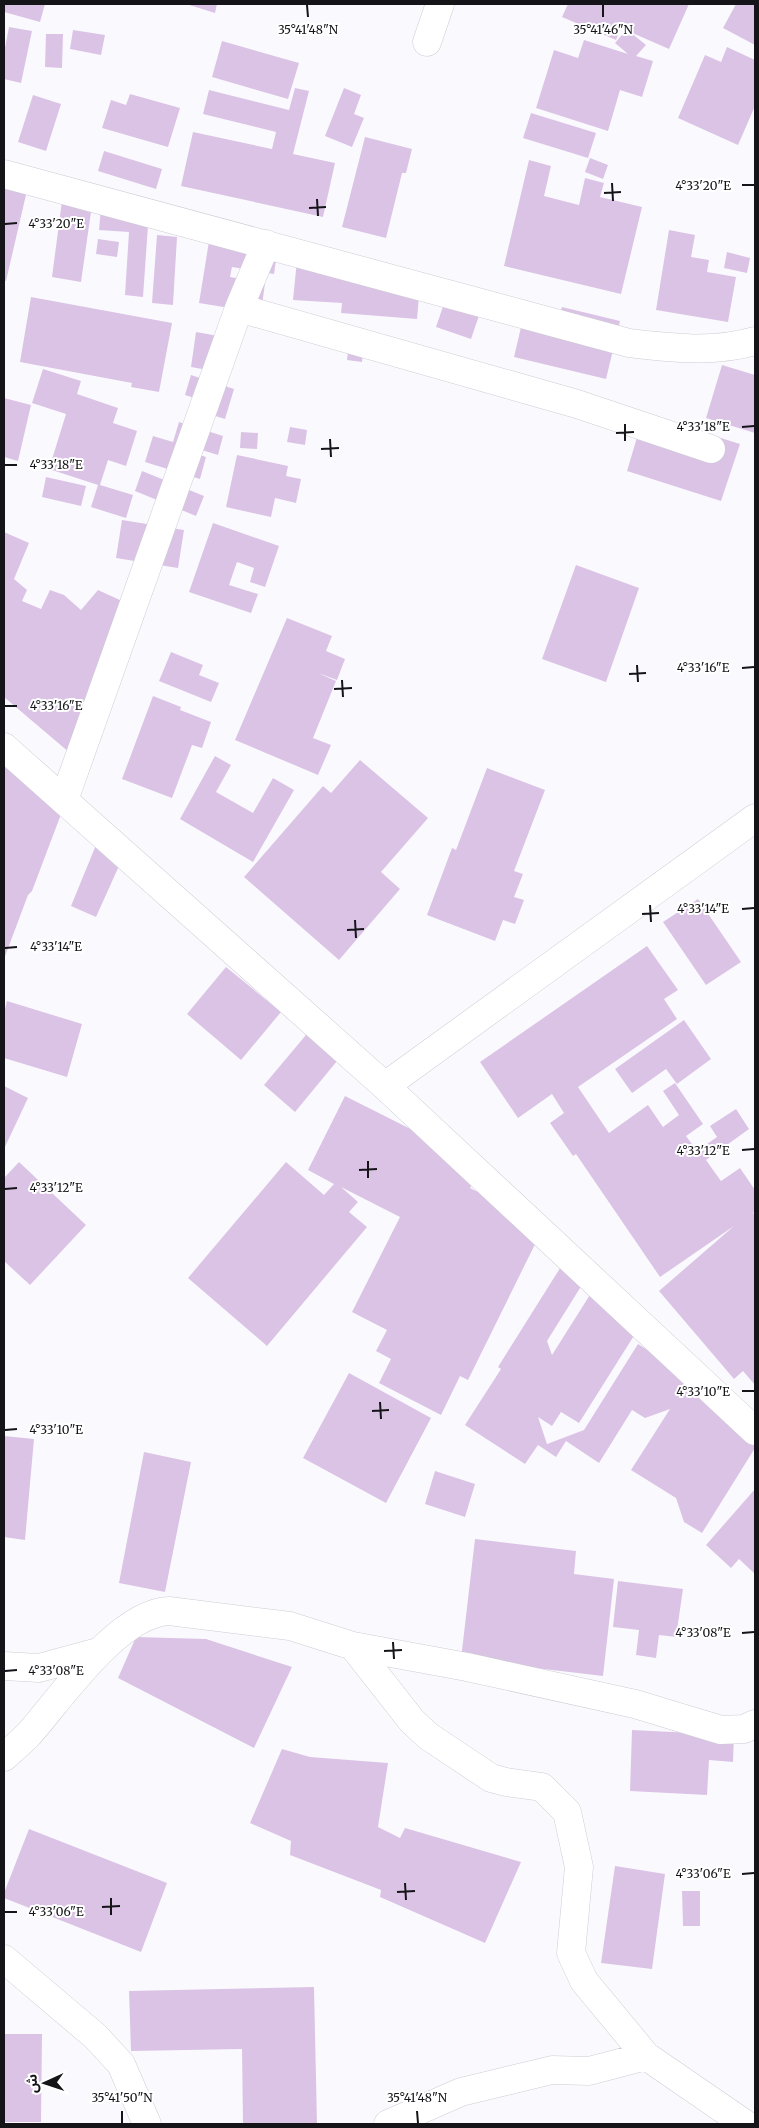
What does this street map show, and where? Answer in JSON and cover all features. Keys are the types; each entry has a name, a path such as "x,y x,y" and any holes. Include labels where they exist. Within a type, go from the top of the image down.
{"street":[{"path":"427,42 440,4"},
{"path":"4,174 629,343 674,348 702,348 755,341"},
{"path":"64,800 239,308 266,244"},
{"path":"239,308 577,404 711,449"},
{"path":"4,747 385,1086 755,1430"},
{"path":"385,1086 755,818"},
{"path":"4,1757 28,1735 98,1652 134,1624 158,1611 169,1610 290,1626 353,1646 467,1666 607,1698 721,1730 744,1729 755,1724"},
{"path":"353,1646 412,1721 428,1736 491,1778 542,1787 567,1812 579,1867 571,1953 584,1981 646,2056 745,2124"},
{"path":"4,1666 40,1668 98,1652"},
{"path":"4,1959 96,2036 121,2064 147,2124"},
{"path":"388,2124 461,2092 552,2070 589,2071 646,2056"}],"building":[{"path":"4,4 45,4 40,22 4,12"},
{"path":"186,4 217,4 215,13"},
{"path":"568,4 689,4 669,49 630,32 646,45 636,56 653,61 642,97 620,90 608,131 536,108 554,50 578,58 584,40 628,54 615,43 626,30 621,28 616,40 562,17"},
{"path":"736,4 755,4 755,45 723,28"},
{"path":"9,27 32,31 21,83 4,79 4,53"},
{"path":"73,30 105,35 101,55 70,49"},
{"path":"46,34 63,34 62,68 45,67"},
{"path":"222,41 299,63 288,99 212,77"},
{"path":"727,47 755,60 755,106 738,145 678,118 705,55 721,62"},
{"path":"295,88 309,91 293,154 335,163 323,217 181,186 193,132 272,149 276,132 203,114 209,90 289,110"},
{"path":"344,88 361,95 354,114 364,118 352,147 325,136"},
{"path":"130,94 180,108 168,147 102,128 111,100 126,105"},
{"path":"33,95 61,104 46,151 18,142"},
{"path":"531,113 596,133 588,158 523,138"},
{"path":"365,137 412,149 406,173 402,173 386,238 342,227"},
{"path":"104,151 162,169 156,189 98,171"},
{"path":"590,158 608,165 603,179 585,172"},
{"path":"529,160 551,166 544,196 579,205 585,178 604,183 600,197 642,207 621,294 504,266"},
{"path":"4,162 32,169 6,281 4,280"},
{"path":"63,193 93,198 81,282 52,277"},
{"path":"101,208 149,211 143,297 125,295 129,232 99,230"},
{"path":"211,229 279,239 274,274 232,267 230,277 265,283 261,313 199,303"},
{"path":"669,230 695,235 691,257 709,260 707,272 736,277 728,322 656,310"},
{"path":"157,235 177,237 173,305 152,303"},
{"path":"98,239 119,242 117,257 96,254"},
{"path":"727,252 750,258 747,273 724,268"},
{"path":"297,260 421,273 417,319 341,313 342,303 293,300"},
{"path":"450,286 485,298 471,339 436,327"},
{"path":"31,297 172,323 159,392 131,387 132,383 20,362"},
{"path":"526,306 560,315 562,307 620,321 606,379 514,357"},
{"path":"196,332 235,339 230,374 191,367"},
{"path":"350,335 365,337 362,362 347,360"},
{"path":"722,365 755,375 755,433 706,418"},
{"path":"43,369 81,381 77,394 118,408 113,423 137,431 126,466 108,460 100,485 133,495 126,518 91,507 98,485 49,469 66,414 32,403"},
{"path":"191,375 234,389 225,419 206,413 210,403 185,395"},
{"path":"4,398 31,405 18,461 4,457"},
{"path":"644,414 740,444 721,501 627,471"},
{"path":"179,422 223,436 218,455 192,447 190,452 206,457 200,479 145,462 153,436 173,442"},
{"path":"290,427 307,430 305,445 287,442"},
{"path":"241,432 258,433 257,449 240,448"},
{"path":"237,455 288,466 286,476 301,479 296,503 275,498 271,517 226,507"},
{"path":"142,471 204,496 196,516 135,491"},
{"path":"46,477 86,486 81,506 42,497"},
{"path":"122,520 184,530 178,568 116,558"},
{"path":"213,523 279,546 265,587 250,582 254,568 237,562 229,585 258,594 251,613 189,592"},
{"path":"4,532 29,543 14,579 27,590 22,601 41,609 50,590 64,595 81,610 98,590 122,601 70,753 4,697"},
{"path":"576,565 639,588 606,682 542,659"},
{"path":"287,618 332,636 326,651 345,659 337,680 318,673 336,681 313,738 331,745 318,775 235,740"},
{"path":"171,652 203,665 199,675 219,683 211,702 159,681"},
{"path":"153,696 181,707 180,710 211,722 202,748 192,745 172,798 122,779"},
{"path":"4,755 63,809 4,959"},
{"path":"215,756 231,765 216,792 253,813 273,778 294,790 253,862 180,819"},
{"path":"360,760 428,818 381,872 400,889 339,960 244,877 323,786 331,793"},
{"path":"487,768 545,790 514,871 523,874 514,897 524,900 515,924 503,920 495,941 427,915 452,848 456,850"},
{"path":"96,845 123,857 96,917 71,906"},
{"path":"698,899 741,962 706,985 663,922"},
{"path":"647,946 678,990 664,999 677,1019 578,1087 609,1133 648,1105 663,1127 679,1115 663,1091 675,1083 703,1124 686,1136 697,1151 717,1137 710,1126 736,1109 749,1129 706,1160 721,1181 740,1168 755,1190 755,1211 753,1213 755,1215 755,1385 743,1371 734,1379 659,1291 734,1226 660,1277 576,1154 573,1156 550,1123 564,1113 552,1094 518,1118 480,1062"},
{"path":"226,967 281,1012 241,1060 187,1014"},
{"path":"7,1001 82,1024 67,1077 4,1058 4,1013"},
{"path":"684,1020 711,1059 677,1084 666,1069 632,1093 615,1069"},
{"path":"311,1029 342,1055 295,1112 264,1085"},
{"path":"4,1086 28,1098 4,1149"},
{"path":"345,1096 482,1165 470,1188 544,1226 468,1380 460,1376 441,1415 379,1383 391,1359 376,1351 387,1330 352,1312 400,1217 341,1187 358,1202 349,1212 367,1227 267,1346 188,1278 286,1162 324,1195 334,1184 308,1170"},
{"path":"19,1162 86,1225 30,1285 4,1261 4,1178"},
{"path":"562,1265 585,1280 547,1341 552,1355 593,1290 642,1323 579,1423 561,1412 552,1426 538,1417 547,1444 584,1430 638,1344 755,1418 755,1448 702,1533 684,1522 676,1498 631,1470 670,1409 645,1418 632,1410 599,1463 566,1441 556,1457 538,1445 525,1464 465,1425 501,1369 498,1367"},
{"path":"349,1373 431,1418 386,1503 303,1458"},
{"path":"4,1436 34,1439 25,1540 4,1537"},
{"path":"144,1452 191,1462 165,1592 119,1583"},
{"path":"435,1471 475,1484 465,1517 425,1504"},
{"path":"755,1489 755,1574 739,1559 731,1568 706,1545"},
{"path":"475,1539 576,1551 574,1574 614,1579 603,1676 461,1659"},
{"path":"618,1581 683,1589 676,1637 659,1635 656,1658 636,1655 639,1630 613,1627"},
{"path":"136,1637 206,1639 292,1667 254,1748 118,1678"},
{"path":"632,1730 734,1735 733,1762 709,1760 707,1795 630,1791"},
{"path":"282,1749 310,1757 388,1763 378,1827 400,1838 405,1828 521,1862 485,1943 380,1897 381,1890 290,1855 291,1841 250,1823"},
{"path":"29,1829 167,1883 141,1952 4,1898 4,1893"},
{"path":"615,1866 665,1874 652,1969 601,1963"},
{"path":"682,1891 700,1891 700,1926 683,1926"},
{"path":"314,1987 317,2124 243,2124 242,2049 131,2051 129,1991"},
{"path":"4,2034 42,2034 41,2122 4,2122"}]}
